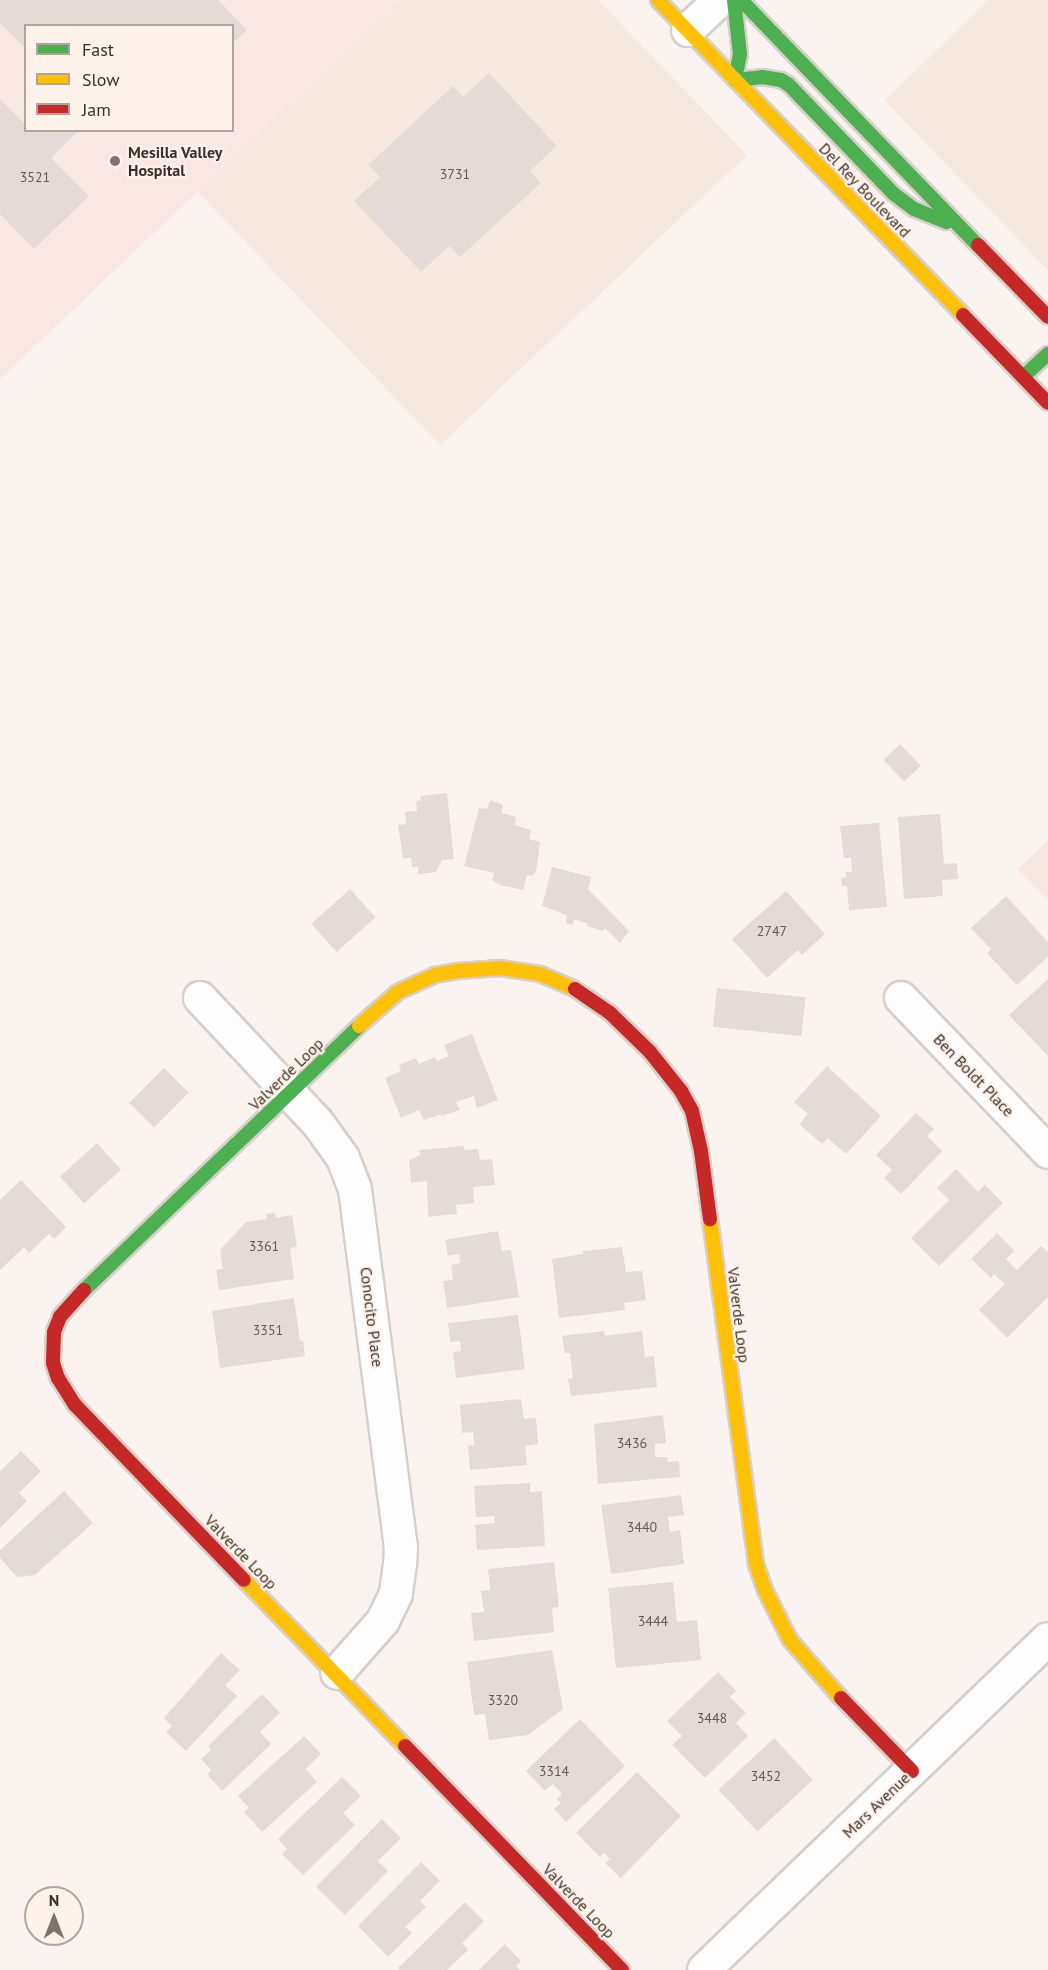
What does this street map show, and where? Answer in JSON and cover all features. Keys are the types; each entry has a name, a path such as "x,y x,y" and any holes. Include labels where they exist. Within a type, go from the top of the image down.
{"street":[{"name":"Del Rey Boulevard","path":"658,0 1048,403"},
{"path":"688,30 720,0"},
{"path":"734,0 740,54 735,80 762,77 781,80 789,85 903,202 928,216 958,223"},
{"path":"741,0 1048,317"},
{"path":"1023,378 1048,354"},
{"name":"Valverde Loop","path":"622,1970 337,1673 75,1405 58,1378 53,1363 54,1332 60,1317 70,1304 382,1004 398,992 435,975 479,968 519,970 558,980 594,1001 650,1052 681,1091 698,1130 756,1564 765,1590 790,1640 806,1661 912,1771"},
{"name":"Conocito Place","path":"200,998 291,1092 332,1141 351,1173 355,1189 400,1547 399,1579 390,1608 383,1621 337,1673"},
{"name":"Ben Boldt Place","path":"901,999 1048,1152"},
{"name":"Mars Avenue","path":"704,1970 1048,1639"}],"shaded area":[{"name":"Mesilla Valley Hospital","path":"0,0 400,0 0,379"},
{"path":"400,0 598,0 747,155 440,445 197,191"},
{"path":"988,0 1048,0 1048,270 885,101"},
{"path":"1048,840 1048,900 1018,869"}],"building":[{"path":"0,0 218,0 247,30 234,42 234,24 24,24 24,47 0,23"},
{"path":"489,73 557,146 530,171 541,183 460,257 449,246 421,272 354,201 380,177 368,165 453,86 463,97"},
{"path":"0,99 24,123 24,132 77,132 51,158 89,196 34,249 0,214"},
{"path":"900,744 921,766 904,782 883,760"},
{"path":"447,793 454,859 442,860 436,872 418,874 418,867 412,867 411,858 403,858 398,825 406,824 405,812 417,811 416,801 421,800 420,796"},
{"path":"490,800 503,805 502,813 516,817 515,825 531,830 529,839 540,842 536,872 532,876 527,875 523,890 500,885 492,880 494,873 464,866 479,808 487,809"},
{"path":"940,814 944,864 957,863 958,879 942,880 943,896 904,899 898,817"},
{"path":"879,823 887,907 849,910 847,886 842,886 841,878 846,877 845,872 852,872 851,858 844,858 840,826"},
{"path":"552,867 591,877 588,889 629,931 620,943 605,928 603,931 574,919 573,925 566,923 567,915 542,906"},
{"path":"350,889 375,917 337,952 311,924"},
{"path":"786,891 825,934 802,955 798,950 767,978 732,939"},
{"path":"1006,896 1048,942 1048,957 1017,985 987,953 991,949 971,928"},
{"path":"1048,979 1048,1056 1009,1015"},
{"path":"717,988 806,997 801,1036 713,1027"},
{"path":"472,1034 498,1100 477,1108 474,1096 456,1102 460,1110 441,1116 441,1114 424,1120 419,1110 401,1118 385,1078 401,1071 399,1065 416,1058 419,1064 435,1057 437,1061 449,1056 444,1045"},
{"path":"827,1066 881,1116 846,1154 828,1138 822,1144 799,1124 808,1114 794,1102"},
{"path":"164,1068 189,1093 154,1127 129,1103"},
{"path":"916,1113 934,1129 927,1136 942,1151 901,1194 884,1178 892,1170 876,1155"},
{"path":"97,1143 121,1170 84,1203 60,1176"},
{"path":"464,1146 464,1150 478,1149 480,1160 492,1159 495,1185 473,1187 474,1203 456,1205 457,1214 428,1217 427,1181 411,1183 409,1161 420,1155 419,1150"},
{"path":"956,1169 978,1192 985,1185 1003,1203 939,1266 911,1238 949,1200 937,1188"},
{"path":"21,1180 66,1227 54,1239 49,1234 29,1253 24,1247 0,1270 0,1200"},
{"path":"275,1213 276,1218 292,1215 297,1247 290,1248 294,1279 219,1290 216,1270 223,1269 220,1250 246,1222 267,1219 266,1214"},
{"path":"498,1231 502,1251 511,1250 519,1297 447,1308 443,1281 453,1280 451,1265 460,1263 459,1254 448,1256 445,1240"},
{"path":"997,1233 1014,1251 1006,1259 1017,1270 1041,1246 1048,1252 1048,1297 1007,1338 979,1310 1005,1284 994,1274 991,1278 971,1259"},
{"path":"622,1247 626,1272 642,1271 646,1300 624,1303 625,1310 559,1318 552,1259 583,1254 583,1251"},
{"path":"294,1298 300,1341 303,1341 305,1356 220,1368 212,1311"},
{"path":"518,1315 525,1369 456,1378 453,1352 461,1351 460,1341 450,1342 448,1323"},
{"path":"604,1331 605,1336 642,1331 645,1357 654,1356 657,1387 571,1396 568,1379 573,1378 570,1353 565,1353 562,1336"},
{"path":"521,1399 524,1419 536,1418 538,1444 525,1446 527,1465 470,1470 468,1446 474,1445 473,1432 462,1433 460,1405"},
{"path":"663,1415 666,1443 655,1444 655,1457 667,1457 668,1462 679,1461 680,1477 598,1484 594,1424"},
{"path":"21,1451 41,1471 19,1493 27,1501 0,1528 0,1471"},
{"path":"530,1483 530,1492 542,1491 545,1546 477,1550 475,1525 495,1523 494,1516 476,1517 474,1486"},
{"path":"64,1491 93,1523 35,1575 17,1577 0,1558 0,1550"},
{"path":"681,1495 684,1515 668,1517 670,1532 680,1530 684,1564 611,1574 601,1505"},
{"path":"554,1562 559,1607 552,1608 554,1632 474,1641 471,1613 484,1612 481,1591 490,1590 488,1569"},
{"path":"673,1582 677,1622 697,1620 701,1660 616,1668 608,1588"},
{"path":"552,1650 563,1709 528,1735 489,1740 485,1714 474,1715 467,1662"},
{"path":"221,1653 240,1670 225,1685 237,1696 186,1751 166,1732 172,1726 164,1718"},
{"path":"718,1672 736,1691 730,1697 746,1713 736,1723 748,1736 705,1778 672,1745 682,1736 667,1721"},
{"path":"262,1694 280,1713 260,1732 271,1744 222,1791 207,1774 211,1770 201,1759 211,1750 208,1746"},
{"path":"580,1719 625,1766 566,1822 554,1809 561,1803 557,1799 562,1794 553,1784 545,1791 526,1771"},
{"path":"304,1736 321,1754 306,1769 317,1782 262,1832 244,1812 249,1808 238,1796"},
{"path":"774,1738 813,1780 757,1832 718,1790"},
{"path":"637,1772 681,1816 621,1878 605,1863 610,1859 604,1853 600,1857 576,1833"},
{"path":"342,1777 361,1796 343,1813 355,1825 303,1875 282,1854 287,1849 278,1839"},
{"path":"382,1819 401,1838 378,1861 388,1871 345,1915 316,1887"},
{"path":"421,1862 440,1881 420,1901 426,1907 405,1927 412,1933 388,1957 358,1926"},
{"path":"465,1902 484,1921 462,1943 468,1950 447,1970 400,1970 398,1968"},
{"path":"505,1944 521,1961 516,1966 520,1970 479,1970"}],"traffic: fast":[{"path":"734,0 740,54 735,80"},
{"path":"741,0 978,245"},
{"path":"735,80 762,77 781,80 789,85 894,194 914,209 947,222"},
{"path":"1023,377 1048,354"},
{"path":"84,1290 359,1026"}],"traffic: slow":[{"path":"658,0 963,315"},
{"path":"359,1026 398,992 435,975 458,971 500,968 540,974 575,989"},
{"path":"710,1219 756,1564 765,1590 790,1640 841,1698"},
{"path":"244,1580 405,1746"}],"traffic: jam":[{"path":"978,245 1048,317"},
{"path":"963,315 1048,403"},
{"path":"575,989 610,1013 650,1052 681,1091 692,1111 701,1151 710,1219"},
{"path":"84,1290 60,1317 54,1332 53,1363 58,1378 75,1405 244,1580"},
{"path":"841,1698 912,1771"},
{"path":"405,1746 622,1970"}],"place":[{"name":"Mesilla Valley Hospital","path":"115,161"}]}
